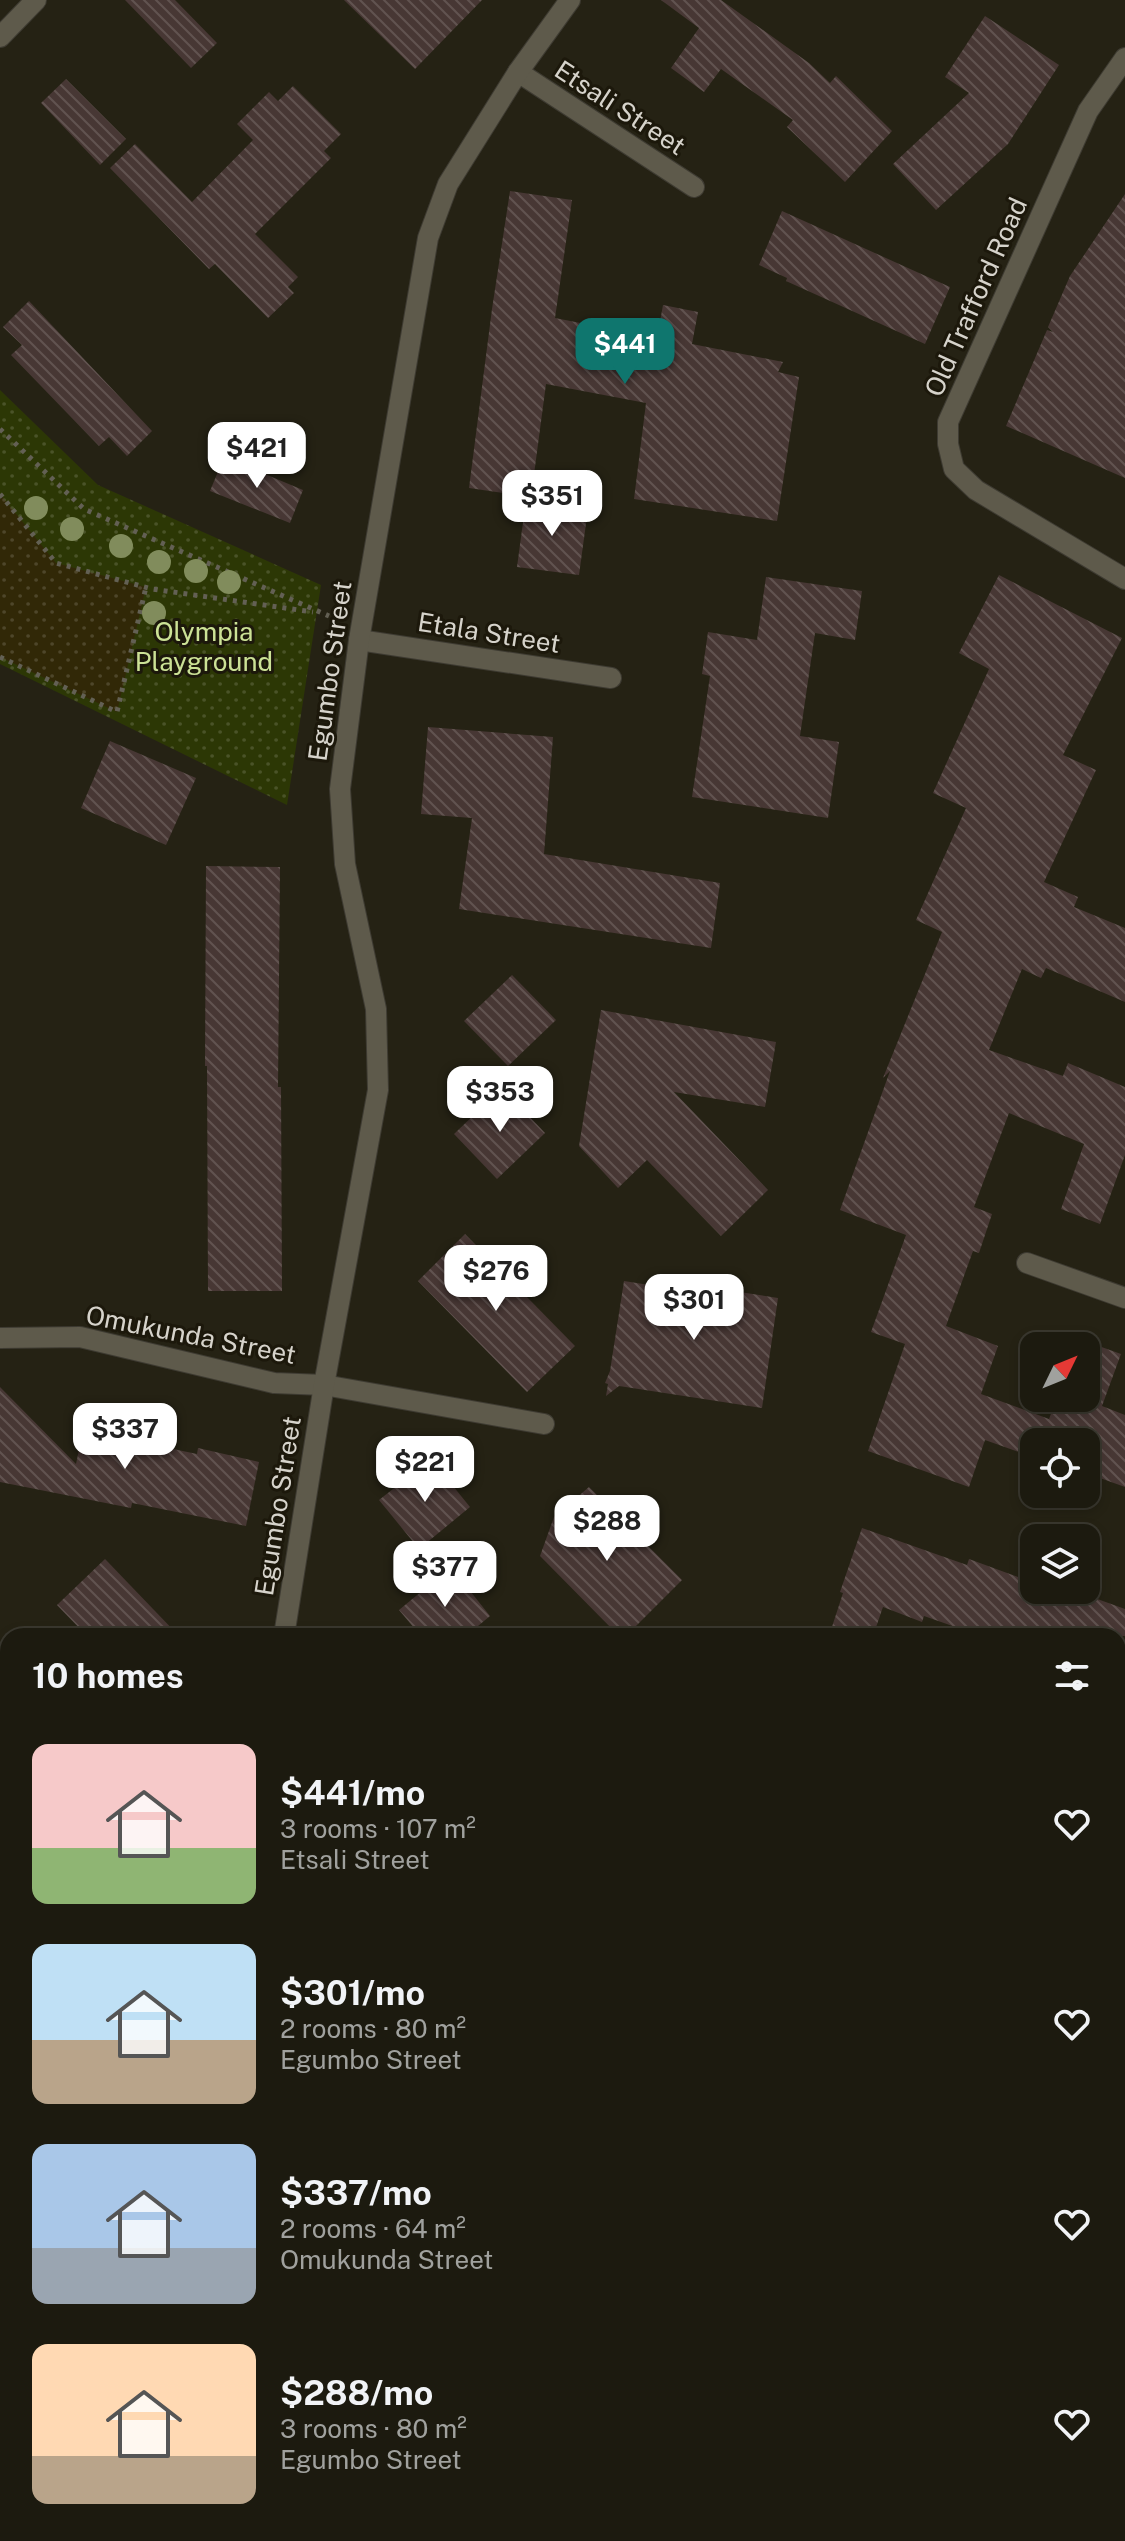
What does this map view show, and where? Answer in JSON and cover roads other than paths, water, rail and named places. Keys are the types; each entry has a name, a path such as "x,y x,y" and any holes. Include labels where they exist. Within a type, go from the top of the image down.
{"street":[{"path":"0,37 36,0"},
{"name":"Egumbo Street","path":"285,1628 324,1385 378,1090 376,1009 345,864 340,789 359,640 428,238 448,184 518,72 570,0"},
{"name":"Old Trafford Road","path":"1125,58 1088,111 948,422 954,469 976,490 1125,579"},
{"name":"Etsali Street","path":"518,72 694,187"},
{"name":"Etala Street","path":"359,640 611,678"},
{"path":"1027,1263 1125,1298"},
{"name":"Omukunda Street","path":"0,1338 80,1337 274,1383 324,1385"},
{"name":"Egumbo Street","path":"324,1385 544,1424"}],"park label":[{"name":"Olympia Playground","path":"204,647"}]}
